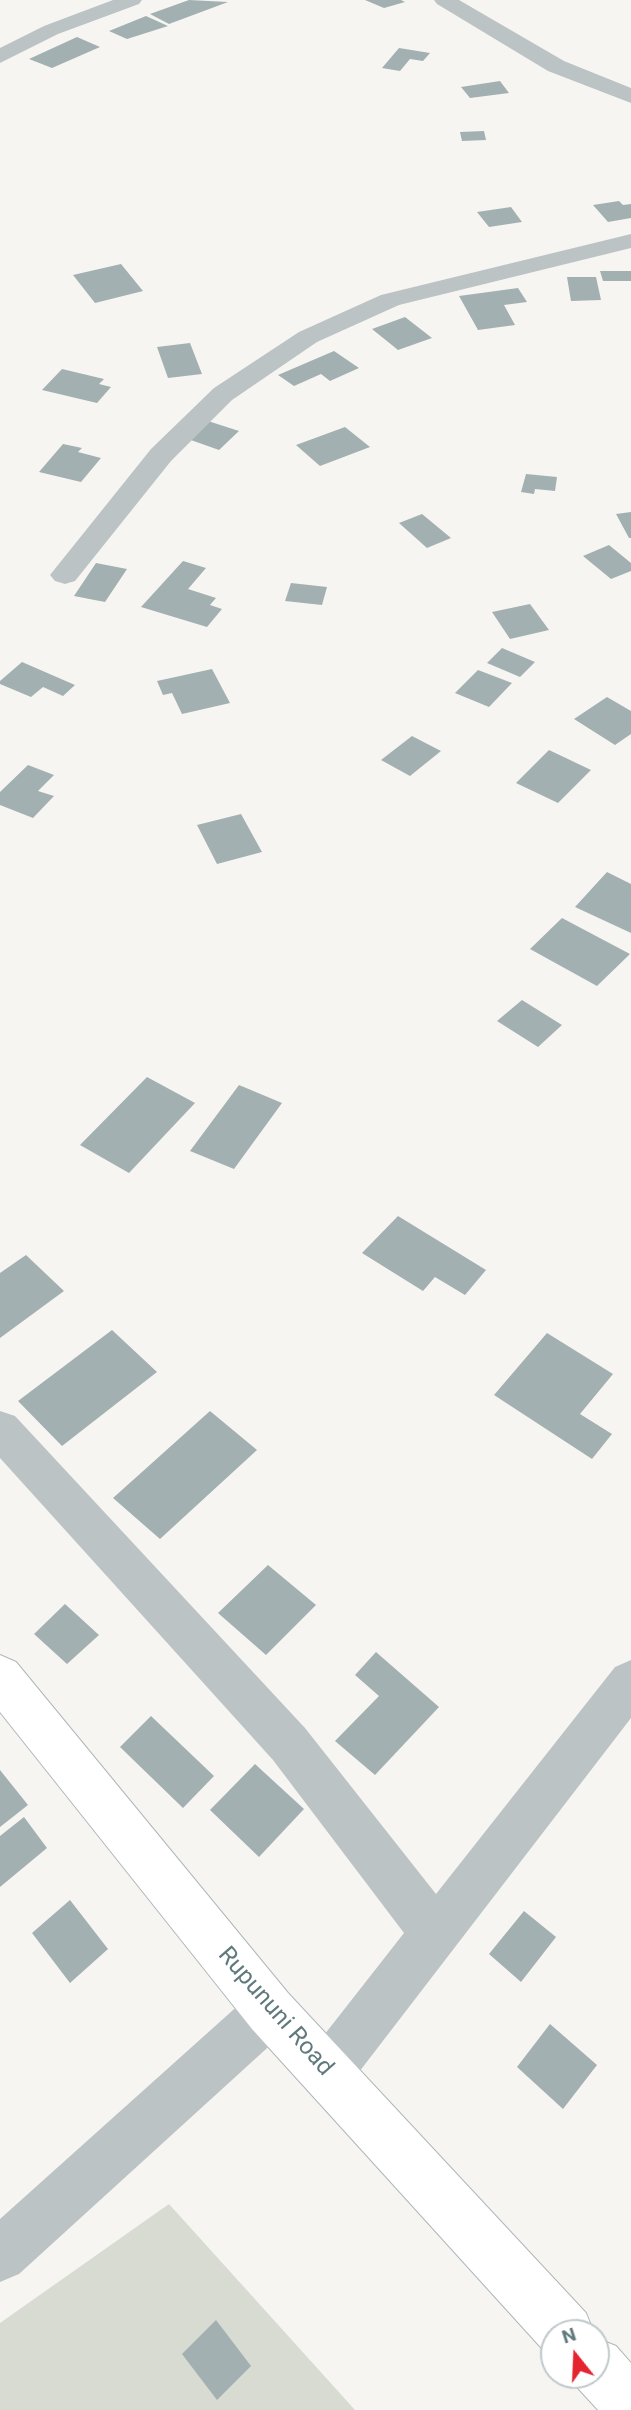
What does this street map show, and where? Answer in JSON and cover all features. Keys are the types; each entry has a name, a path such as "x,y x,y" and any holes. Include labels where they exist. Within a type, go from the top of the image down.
{"main road":[{"name":"Rupununi Road","path":"0,1677 270,2011 553,2319"},
{"path":"610,2382 631,2405"}],"street":[{"path":"0,57 51,30 132,0"},
{"path":"444,0 555,66 631,96"},
{"path":"65,575 170,446 223,394 308,337 390,300 631,241"},
{"path":"0,1429 289,1744 436,1934"},
{"path":"328,2071 631,1682"},
{"path":"0,2255 270,2011"}],"shaded area":[{"path":"169,2204 355,2410 0,2410 0,2323"}],"building":[{"path":"189,0 228,2 169,24 150,14"},
{"path":"365,0 401,0 405,2 384,8"},
{"path":"146,16 168,26 127,39 109,31"},
{"path":"77,37 100,47 52,68 29,59"},
{"path":"399,48 430,53 423,61 410,59 400,71 382,68"},
{"path":"500,81 509,93 470,98 461,87"},
{"path":"484,131 486,140 462,141 460,132"},
{"path":"619,201 623,205 631,204 631,218 608,222 593,205"},
{"path":"511,207 522,222 489,227 477,212"},
{"path":"121,264 143,291 95,303 73,275"},
{"path":"600,271 631,271 631,281 603,281"},
{"path":"567,277 596,277 601,300 571,301"},
{"path":"518,288 527,302 504,305 515,325 478,330 459,296"},
{"path":"405,317 432,338 398,350 372,329"},
{"path":"190,343 202,374 168,378 157,347"},
{"path":"334,351 359,368 330,381 321,374 294,386 278,375"},
{"path":"62,369 104,379 99,384 111,387 97,403 42,390"},
{"path":"208,421 239,431 219,450 188,439"},
{"path":"345,427 370,447 320,466 296,445"},
{"path":"63,444 82,448 78,452 101,458 81,482 39,472"},
{"path":"526,474 557,477 555,491 535,489 534,494 521,492"},
{"path":"631,512 631,538 629,538 616,514"},
{"path":"422,514 451,538 427,548 399,523"},
{"path":"609,545 631,563 631,571 611,579 583,556"},
{"path":"183,561 206,568 188,589 216,598 210,605 222,609 207,627 141,607"},
{"path":"96,563 127,569 105,602 74,596"},
{"path":"291,583 327,587 322,605 285,601"},
{"path":"530,604 549,630 510,639 492,612"},
{"path":"502,648 535,662 520,677 487,663"},
{"path":"22,662 75,685 63,696 43,687 31,697 0,684 0,681"},
{"path":"212,669 230,703 182,714 172,693 163,695 157,681"},
{"path":"478,670 512,683 489,707 455,693"},
{"path":"607,697 631,711 631,734 615,745 574,719"},
{"path":"412,736 441,751 410,776 381,760"},
{"path":"549,750 591,770 558,803 516,783"},
{"path":"28,765 54,775 38,791 54,796 33,818 0,805 0,792"},
{"path":"241,814 262,852 217,864 197,825"},
{"path":"607,872 631,884 631,933 575,907"},
{"path":"562,918 630,954 597,986 530,949"},
{"path":"522,1000 562,1025 538,1047 497,1021"},
{"path":"147,1077 195,1103 129,1173 80,1145"},
{"path":"239,1085 282,1103 234,1169 190,1151"},
{"path":"398,1216 486,1270 465,1295 435,1277 423,1291 362,1253"},
{"path":"26,1255 64,1291 0,1338 0,1273"},
{"path":"112,1330 157,1372 62,1446 18,1401"},
{"path":"547,1333 613,1374 580,1414 612,1434 592,1459 494,1395"},
{"path":"210,1411 257,1450 160,1539 113,1498"},
{"path":"268,1565 316,1605 266,1655 218,1613"},
{"path":"65,1604 99,1635 67,1664 34,1634"},
{"path":"376,1652 439,1707 375,1775 335,1741 379,1696 355,1675"},
{"path":"151,1716 214,1776 183,1808 120,1747"},
{"path":"255,1764 304,1809 259,1857 210,1810"},
{"path":"0,1770 28,1805 0,1827"},
{"path":"24,1817 47,1848 0,1887 0,1836"},
{"path":"70,1900 108,1949 70,1983 32,1933"},
{"path":"524,1911 556,1937 521,1982 489,1954"},
{"path":"550,2024 597,2065 563,2109 517,2067"},
{"path":"216,2320 251,2366 217,2400 182,2354"}]}
